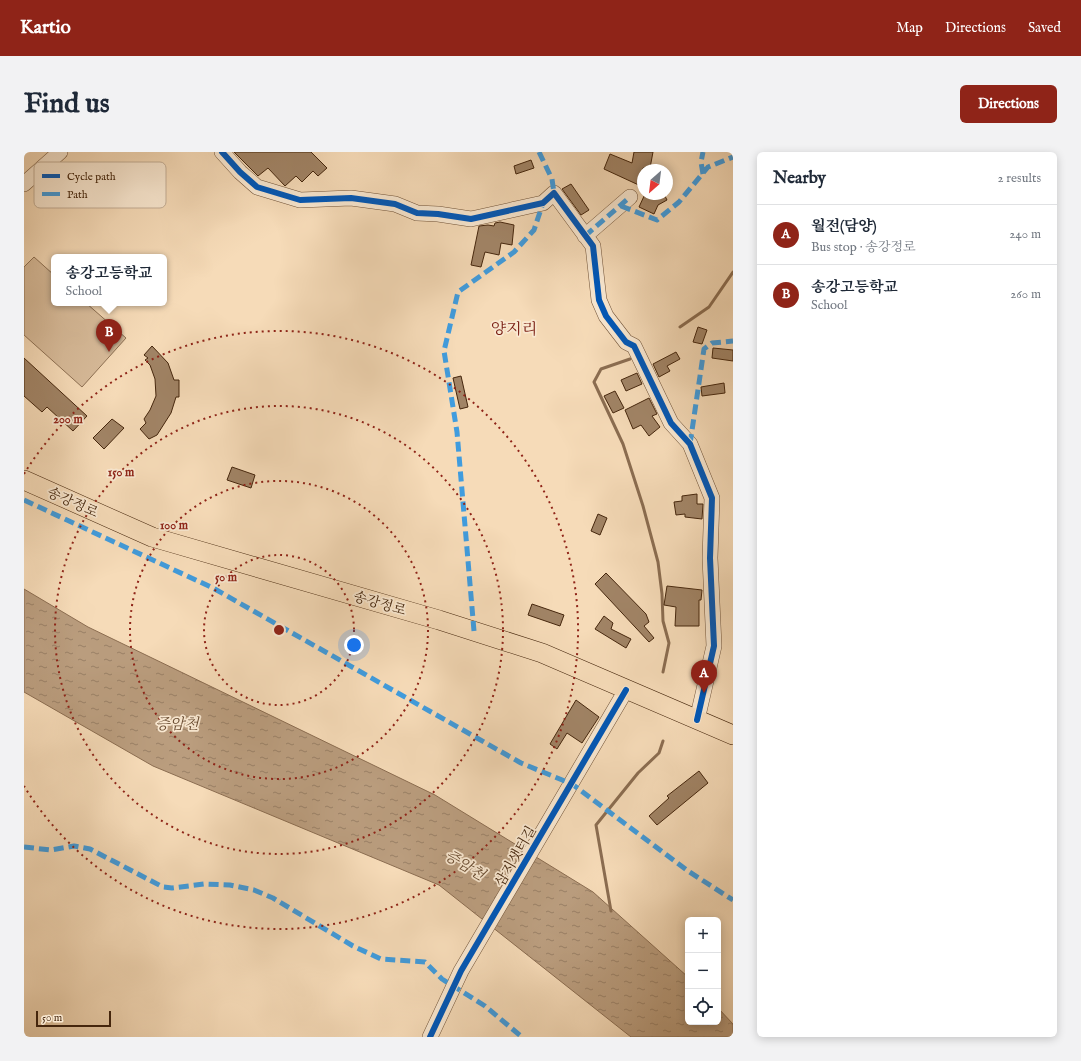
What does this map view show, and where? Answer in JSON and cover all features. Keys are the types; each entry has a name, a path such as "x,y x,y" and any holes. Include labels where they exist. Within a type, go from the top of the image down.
{"main road":[{"name":"송강정로","path":"24,480 152,536 484,633 542,653 733,735"}],"street":[{"path":"49,162 60,152"},
{"path":"222,152 240,172 257,186 300,200 351,198 395,204 417,213 438,214 471,219 543,203 554,193 593,246 598,300 606,316 626,342 634,346 671,422 690,444 712,498 710,558 714,646 697,720"},
{"path":"24,184 34,175"},
{"path":"586,236 630,197"},
{"name":"삼지샛터길","path":"430,1037 461,971 626,690"}],"shaded area":[{"path":"34,257 51,272 51,306 89,306 126,338 82,387 24,335 24,267"}],"water":[{"name":"증암천","path":"24,589 88,627 435,795 593,892 685,974 685,1025 721,1025 721,1011 733,1024 733,1037 631,1037 439,885 153,766 24,692"}],"building":[{"path":"234,152 311,152 327,168 318,176 313,171 302,182 296,176 285,186 268,168 258,176"},
{"path":"634,152 653,152 651,164 637,164 637,184 604,169 610,154 632,163"},
{"path":"531,160 534,168 516,174 514,166"},
{"path":"571,184 589,210 581,215 562,189"},
{"path":"642,200 667,200 658,205 654,214 639,207"},
{"path":"500,222 514,225 512,245 501,243 499,255 485,252 481,267 471,265 479,226 494,226 495,223"},
{"path":"698,327 707,330 702,344 693,342"},
{"path":"152,346 168,363 174,380 179,380 179,397 176,397 171,413 157,435 149,439 140,429 146,423 144,419 156,396 155,379 150,365 145,360 148,358 144,355"},
{"path":"713,348 733,350 733,361 712,358"},
{"path":"676,352 680,359 667,366 670,371 659,377 653,364"},
{"path":"24,358 87,416 73,431 47,407 42,412 24,396"},
{"path":"637,373 642,384 626,391 621,380"},
{"path":"461,376 468,407 460,409 453,378"},
{"path":"724,383 725,393 702,396 701,387"},
{"path":"615,391 624,408 613,413 604,396"},
{"path":"649,398 657,414 652,416 660,427 649,436 641,425 633,429 625,410"},
{"path":"112,419 124,428 104,449 93,438"},
{"path":"232,467 255,475 251,488 227,480"},
{"path":"697,494 697,504 703,504 702,519 685,517 685,514 676,515 674,502 682,501 682,496"},
{"path":"598,514 607,518 600,535 591,531"},
{"path":"606,573 646,614 649,622 644,626 654,638 649,642 595,584"},
{"path":"667,586 702,590 701,600 699,600 699,626 675,626 676,607 664,605"},
{"path":"532,604 564,615 560,626 528,615"},
{"path":"604,616 613,623 611,629 631,639 626,648 595,629"},
{"path":"576,700 599,717 582,743 567,733 557,749 550,744"},
{"path":"699,771 708,783 657,825 649,816 669,798 667,796"}],"waterway":[{"path":"680,327 709,307 733,272"},
{"path":"630,359 601,369 594,382 623,444 643,506 658,562 662,594 663,621 669,643 663,672"},
{"path":"611,911 596,825 638,773 659,753 663,741"}],"marked path":[{"path":"539,152 552,179 554,193"},
{"path":"703,152 701,162 703,174"},
{"path":"621,206 657,220 679,202 708,167 733,157"},
{"path":"585,236 630,197"},
{"path":"474,631 457,432 444,351 458,292 514,252 534,230 543,203"},
{"path":"690,444 704,349 712,343 733,341"},
{"path":"24,500 213,588 521,763 572,784 688,871 733,900"},
{"path":"24,847 51,850 74,846 90,849 163,887 172,888 204,884 230,885 254,890 273,898 353,946 381,959 425,962 442,979 485,1006 522,1037"}],"cycle path":[{"path":"222,152 240,172 257,187 300,200 351,198 395,204 417,213 438,214 471,219 543,203 554,193 593,246 599,300 606,316 626,342 634,346 671,423 690,444 712,498 710,558 714,646 697,720"},
{"path":"430,1037 461,971 626,690"}],"place":[{"name":"송강고등학교","path":"109,352"},
{"name":"월전(담양)","path":"704,693"}],"district":[{"name":"양지리","path":"514,328"}]}
